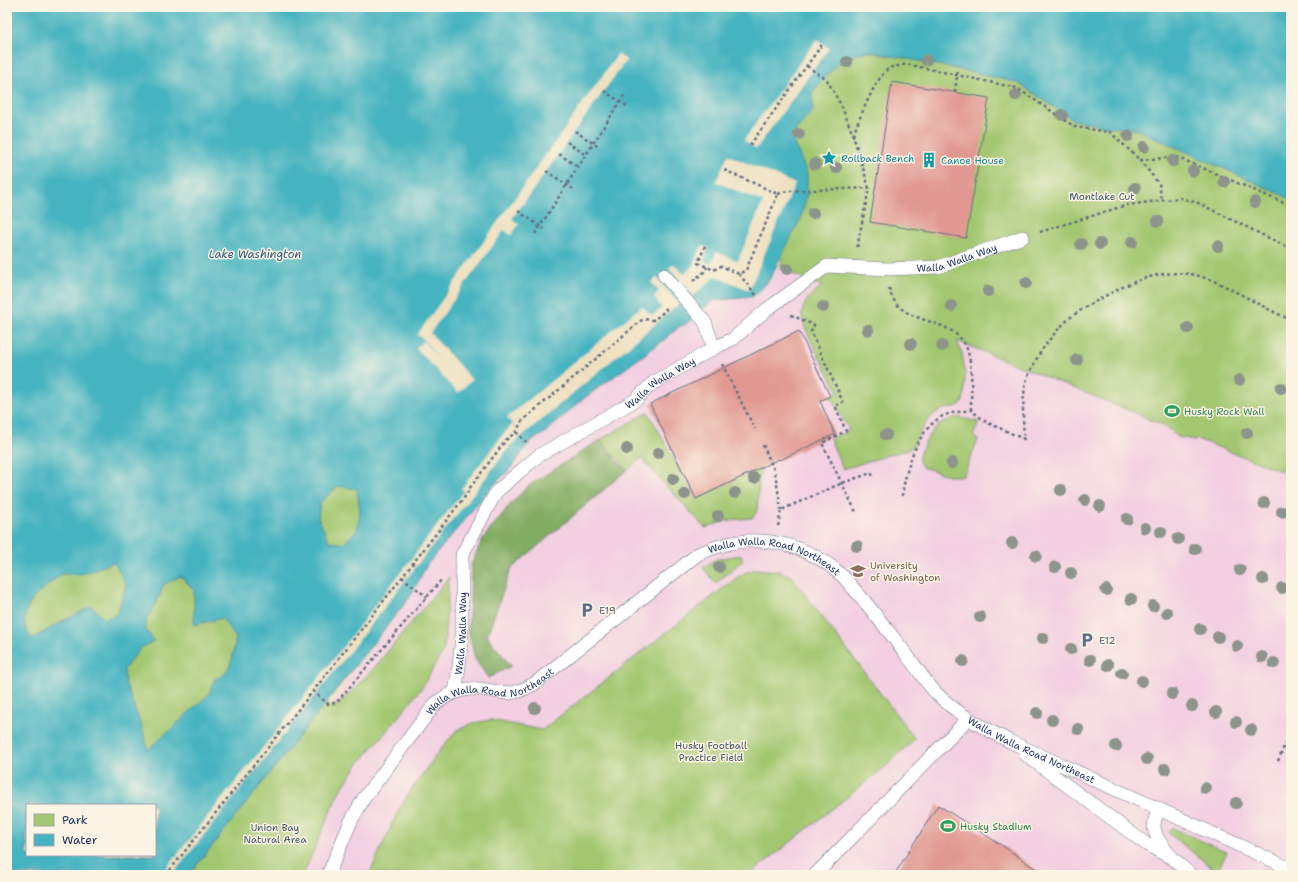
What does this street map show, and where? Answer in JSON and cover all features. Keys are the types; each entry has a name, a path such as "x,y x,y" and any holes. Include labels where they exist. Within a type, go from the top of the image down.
{"lane":[{"name":"Walla Walla Way","path":"455,692 462,635 462,555 496,492 538,456 634,401 653,383 714,348 733,339 766,310 827,266 853,266 888,269 938,267 1023,237"},
{"path":"664,275 705,322 714,348"},
{"name":"Walla Walla Road Northeast","path":"328,875 364,798 428,712 440,700 455,692 465,689 507,693 516,692 534,684 698,554 721,545 746,541 766,542 788,546 806,552 823,561 839,573 869,606 934,691 951,707 968,719 1011,742 1291,869"},
{"path":"815,875 968,719"},
{"path":"1011,742 1146,844 1172,858 1192,875"},
{"path":"1158,808 1154,826 1158,837 1172,858"}],"path":[{"path":"750,145 823,43"},
{"path":"853,135 878,81 888,68 906,64 1017,88 1076,127 1110,132 1140,160 1159,184 1162,201"},
{"path":"807,66 827,80 841,105 853,135 870,188 853,266"},
{"path":"955,92 958,69"},
{"path":"604,91 628,107"},
{"path":"536,234 625,94"},
{"path":"575,131 600,148"},
{"path":"567,142 586,155"},
{"path":"559,154 578,167"},
{"path":"1140,160 1177,157 1291,206"},
{"path":"722,169 778,194 787,191 870,188"},
{"path":"546,171 573,189"},
{"path":"739,274 746,270 778,194"},
{"path":"1023,237 1127,205 1181,198 1198,203 1291,249"},
{"path":"518,211 544,229"},
{"path":"705,246 698,263 714,270 721,266 739,274 758,298"},
{"path":"690,282 704,272 707,267"},
{"path":"888,269 891,295 902,310 911,315 934,322 951,331 962,340 967,349 970,360 971,410"},
{"path":"902,496 905,480 916,446 925,433 941,417 951,413 971,410 986,422 1024,439 1023,413 1026,381 1043,348 1060,328 1074,315 1104,296 1128,284 1148,277 1178,273 1191,274 1224,286 1291,320"},
{"path":"166,875 313,691 467,494 469,489 506,440 516,432 522,420 643,319 654,320 666,310 664,304"},
{"path":"795,316 814,325 811,332 843,402 835,406 846,431 822,443 856,512"},
{"path":"714,348 754,429"},
{"path":"516,432 521,437"},
{"path":"763,446 775,472 781,510 777,532"},
{"path":"781,510 842,483 871,473 873,476"},
{"path":"313,691 328,704 336,703 462,555"},
{"path":"402,577 427,597"},
{"path":"1278,760 1287,739"}],"shaded area":[{"name":"University of Washington","path":"777,265 781,269 1198,439 1291,475 1291,875 203,875 339,695 352,673 413,593 427,565 490,489 510,469 531,441 545,433 579,402 663,341 679,327 686,324 712,301 752,297 759,292 769,280"}],"green space":[{"name":"Montlake Cut","path":"1291,7 1291,475 1197,439 1195,440 1178,437 1164,425 957,341 962,353 965,371 965,392 962,404 941,410 932,416 927,421 912,448 843,469 830,439 849,430 830,396 839,392 811,340 803,320 802,313 805,304 812,294 822,286 781,269 795,63 849,47 888,56 926,58"},
{"path":"648,412 696,499 760,468 757,511 752,518 729,520 705,528 641,458 627,470 600,440"},
{"path":"957,417 979,422 973,436 978,440 963,476 951,476 922,467 919,462 919,457 929,436 941,424"},
{"path":"600,440 620,465 627,470 511,569 487,636 511,666 488,678 475,659 468,631 471,565 482,540 507,508 528,486"},
{"path":"335,471 367,495 358,533 340,553 318,540 303,492"},
{"path":"125,544 250,597 233,671 147,767 35,650 7,631 66,554"},
{"path":"741,555 743,560 716,583 703,568 716,559"},
{"name":"Husky Football Practice Field","path":"755,569 779,571 791,576 915,739 885,767 749,875 369,875 396,815 411,790 443,746 456,731 473,723 491,720 542,730 740,575"},
{"name":"Union Bay Natural Area","path":"449,577 444,649 423,686 359,763 339,792 303,875 189,875 324,705 338,705 375,667"},
{"path":"1172,828 1227,852 1217,872 1171,835 1169,832"},
{"path":"1263,868 1278,875 1260,875"}],"water":[{"name":"Lake Washington","path":"7,7 1291,7 1291,199 1138,130 1110,127 1073,120 1018,83 958,69 867,51 842,59 812,92 813,110 791,136 807,173 807,194 801,218 769,280 759,292 752,297 712,301 686,324 679,327 663,341 579,402 545,433 531,441 510,469 490,489 427,565 410,597 189,875 7,875","holes":["338,486 357,489 360,512 357,530 343,544 329,541 318,518 320,503","114,562 126,585 117,614 104,619 92,606 32,639 25,625 25,616 27,609 36,595 62,574 82,574","181,576 194,590 194,625 222,618 236,638 231,663 225,673 215,679 209,694 148,750 142,728 125,682 124,669 141,648 154,641 146,630 146,620 160,596 163,585"]}],"pier":[{"path":"817,39 829,48 756,149 744,140"},
{"path":"618,54 626,60 512,219 519,224 511,235 504,230 430,333 472,380 458,393 416,348 423,341 441,361 422,338 417,335"},
{"path":"728,155 795,184 749,290 716,276 693,296 669,268 674,264 684,274 692,267 702,246 708,248 704,261 711,264 716,252 738,261 763,202 716,182"},
{"path":"657,278 679,304 511,445 329,678 172,875 161,875 322,674 464,491 461,489 513,424 507,418 642,306 651,315 661,309 654,297 659,291 651,282"}],"building":[{"name":"Canoe House","path":"892,82 989,98 966,238 870,222"},
{"path":"799,331 830,396 820,401 835,434 696,499 650,404"},
{"name":"Husky Stadium","path":"938,805 1006,848 1044,875 894,875"}],"place":[{"name":"Rollback Bench","path":"829,158"},
{"name":"Canoe House","path":"929,160"},
{"name":"Husky Rock Wall","path":"1172,411"},
{"name":"University of Washington","path":"858,571"},
{"name":"E19","path":"587,610"},
{"name":"E12","path":"1087,640"},
{"name":"Husky Stadium","path":"948,826"}]}
